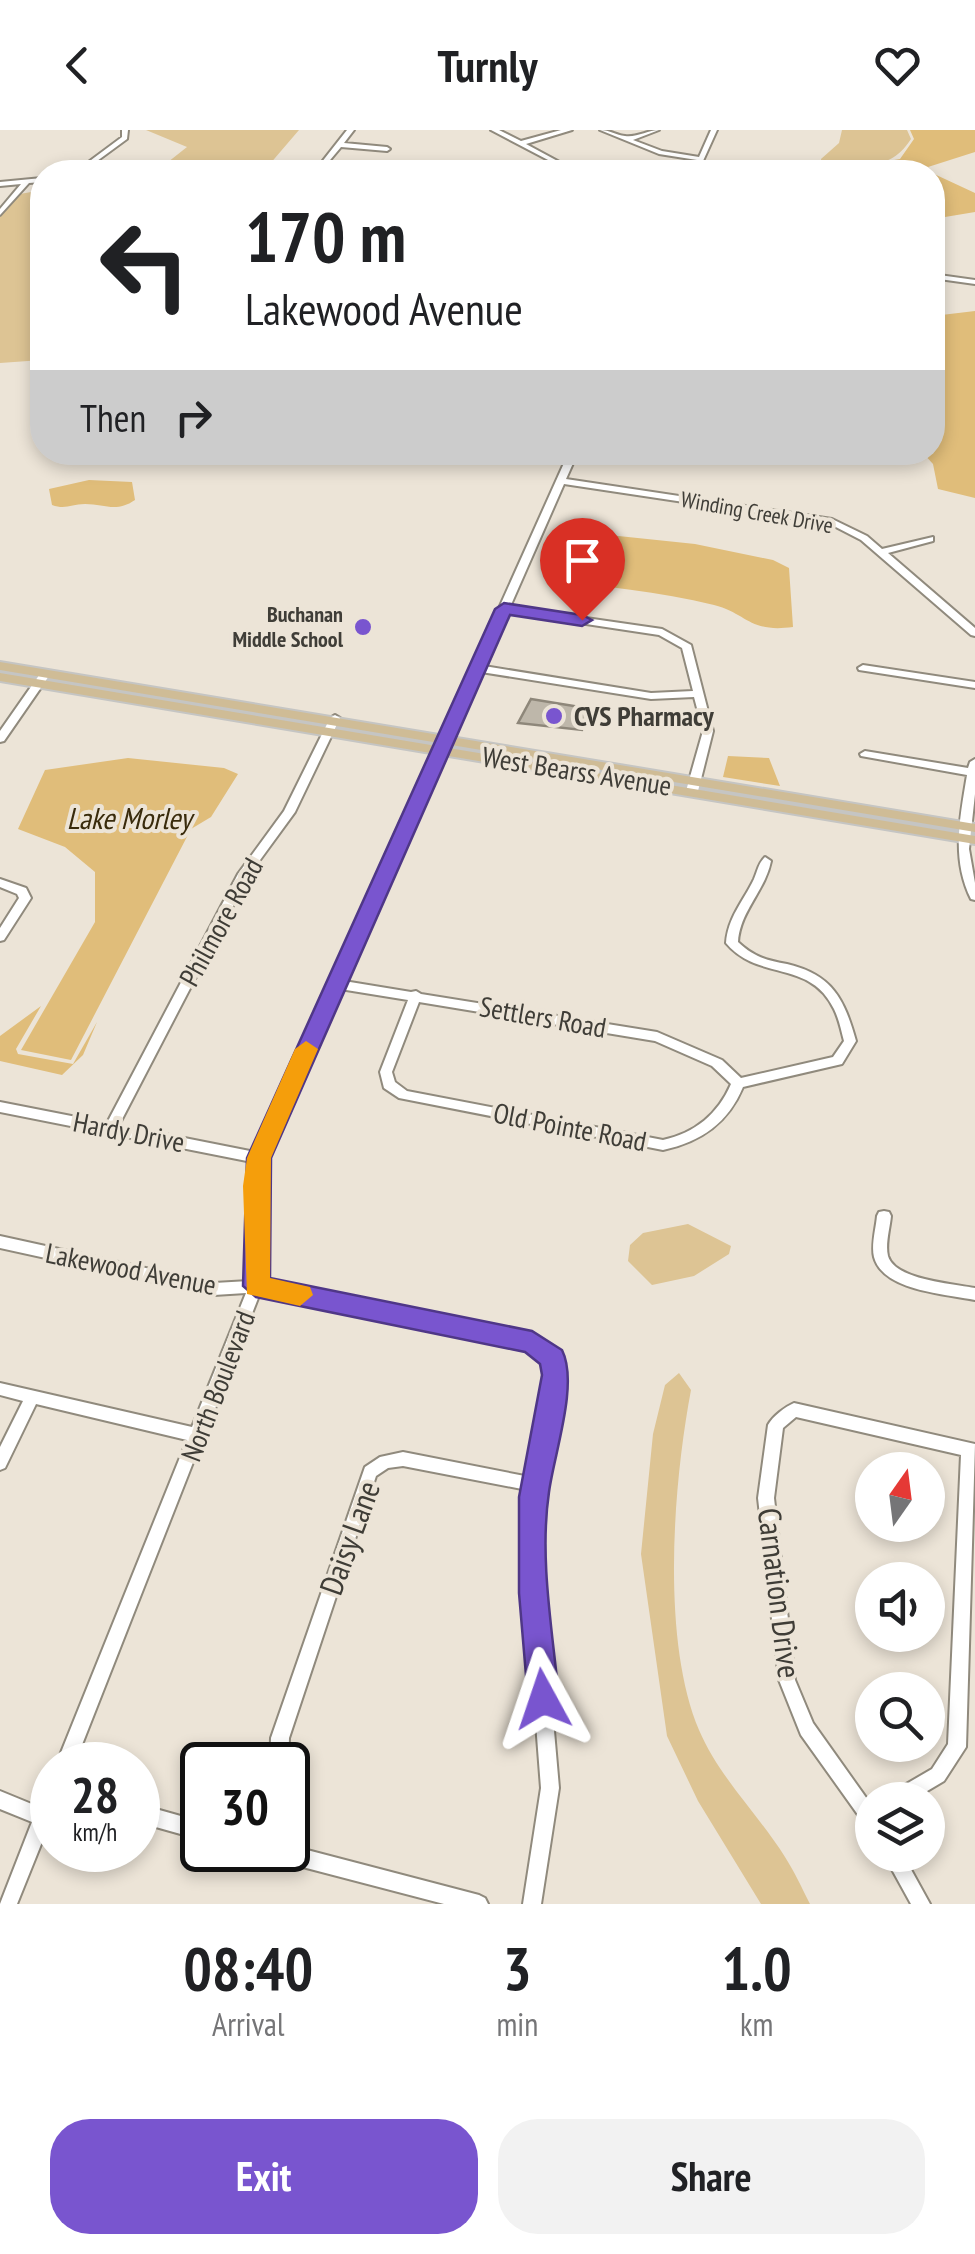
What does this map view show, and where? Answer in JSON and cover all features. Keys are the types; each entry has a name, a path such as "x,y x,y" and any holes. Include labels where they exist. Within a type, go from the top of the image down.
{"main road":[{"name":"West Bearss Avenue","path":"0,666 43,678 970,833"},
{"name":"West Bearss Avenue","path":"0,677 43,678"}],"street":[{"path":"95,160 125,138 124,130"},
{"path":"327,160 351,130"},
{"path":"494,130 553,160"},
{"path":"522,143 569,130"},
{"path":"603,130 660,153 701,159 714,130"},
{"path":"628,139 656,130"},
{"path":"339,144 387,150"},
{"path":"0,184 30,182"},
{"path":"0,212 26,183"},
{"path":"945,278 975,282"},
{"name":"North Boulevard","path":"74,1742 200,1436 256,1286 259,1158 568,465"},
{"name":"Winding Creek Drive","path":"561,481 812,516 850,530 882,552 973,629"},
{"path":"882,552 930,539"},
{"path":"504,609 673,635 687,647 708,731 693,784"},
{"path":"477,668 651,696 699,694"},
{"path":"864,668 975,685"},
{"path":"0,739 43,678"},
{"name":"Philmore Road","path":"111,1129 244,874 289,812 333,724"},
{"path":"865,754 974,769 967,883 975,896"},
{"path":"738,1083 837,1061 850,1041 847,1025 821,980 804,970 750,959 732,943 746,897 764,874 765,861"},
{"path":"0,884 22,890 25,898 0,937"},
{"name":"Settlers Road","path":"336,984 657,1037 718,1062 738,1083"},
{"name":"Old Pointe Road","path":"416,995 386,1072 389,1085 404,1095 663,1145 692,1141 732,1100 738,1083"},
{"name":"Hardy Drive","path":"0,1107 259,1158"},
{"path":"884,1216 881,1256 887,1268 899,1277 975,1294"},
{"name":"Lakewood Avenue","path":"0,1242 214,1289 256,1286 532,1342 553,1358 556,1375 535,1485"},
{"path":"0,1390 200,1436"},
{"path":"0,1463 32,1397"},
{"name":"Carnation Drive","path":"855,1794 807,1730 787,1680 766,1498 776,1425 794,1410 972,1450"},
{"path":"926,1782 938,1775 957,1747 972,1450"},
{"name":"Daisy Lane","path":"280,1742 370,1472 384,1462 403,1459 535,1485"},
{"path":"532,1904 550,1788 534,1593 535,1485"},
{"path":"0,1800 30,1813"},
{"path":"8,1904 30,1850"},
{"path":"310,1860 479,1904"},
{"path":"902,1872 921,1904"}],"shaded area":[{"path":"146,130 299,130 273,160 171,160 187,147"},
{"path":"842,130 907,130 911,139 888,160 821,160 839,143"},
{"path":"30,192 30,361 0,363 0,217 20,194"},
{"path":"688,1224 731,1246 729,1254 694,1276 652,1285 628,1261 630,1245 643,1233"},
{"path":"679,1373 691,1390 679,1471 674,1562 679,1652 687,1693 707,1747 785,1857 810,1904 761,1904 698,1801 667,1736 641,1554 653,1434 665,1385"}],"water":[{"path":"910,130 975,130 975,152 945,162 894,160 900,159 914,139"},
{"path":"945,179 975,193 975,212 945,217"},
{"path":"975,311 975,498 938,489 933,465 945,465 945,315"},
{"path":"89,480 132,482 135,500 116,507 52,505 49,489"},
{"path":"561,530 695,544 773,560 789,568 793,627 758,625 725,609 693,600 546,579"},
{"path":"728,756 769,758 780,786 723,777"},
{"name":"Lake Morley","path":"128,758 224,768 238,774 211,817 191,829 71,1060 21,1050 95,922 95,872 65,847 18,829 45,770"},
{"path":"41,1006 16,1049 18,1054 73,1064 97,1022 83,1055 62,1075 0,1061 0,1036"}],"building":[{"name":"CVS Pharmacy","path":"531,699 590,708 582,730 518,723"}],"slow traffic":[{"path":"300,1295 256,1286 260,1252 255,1186 259,1158 306,1049"}],"place":[{"name":"Buchanan Middle School","path":"363,627"},
{"name":"CVS Pharmacy","path":"554,716"}],"route":[{"path":"543,1699 534,1593 534,1497 556,1375 553,1358 532,1342 256,1286 260,1252 255,1186 259,1158 504,609 582,620"}]}
